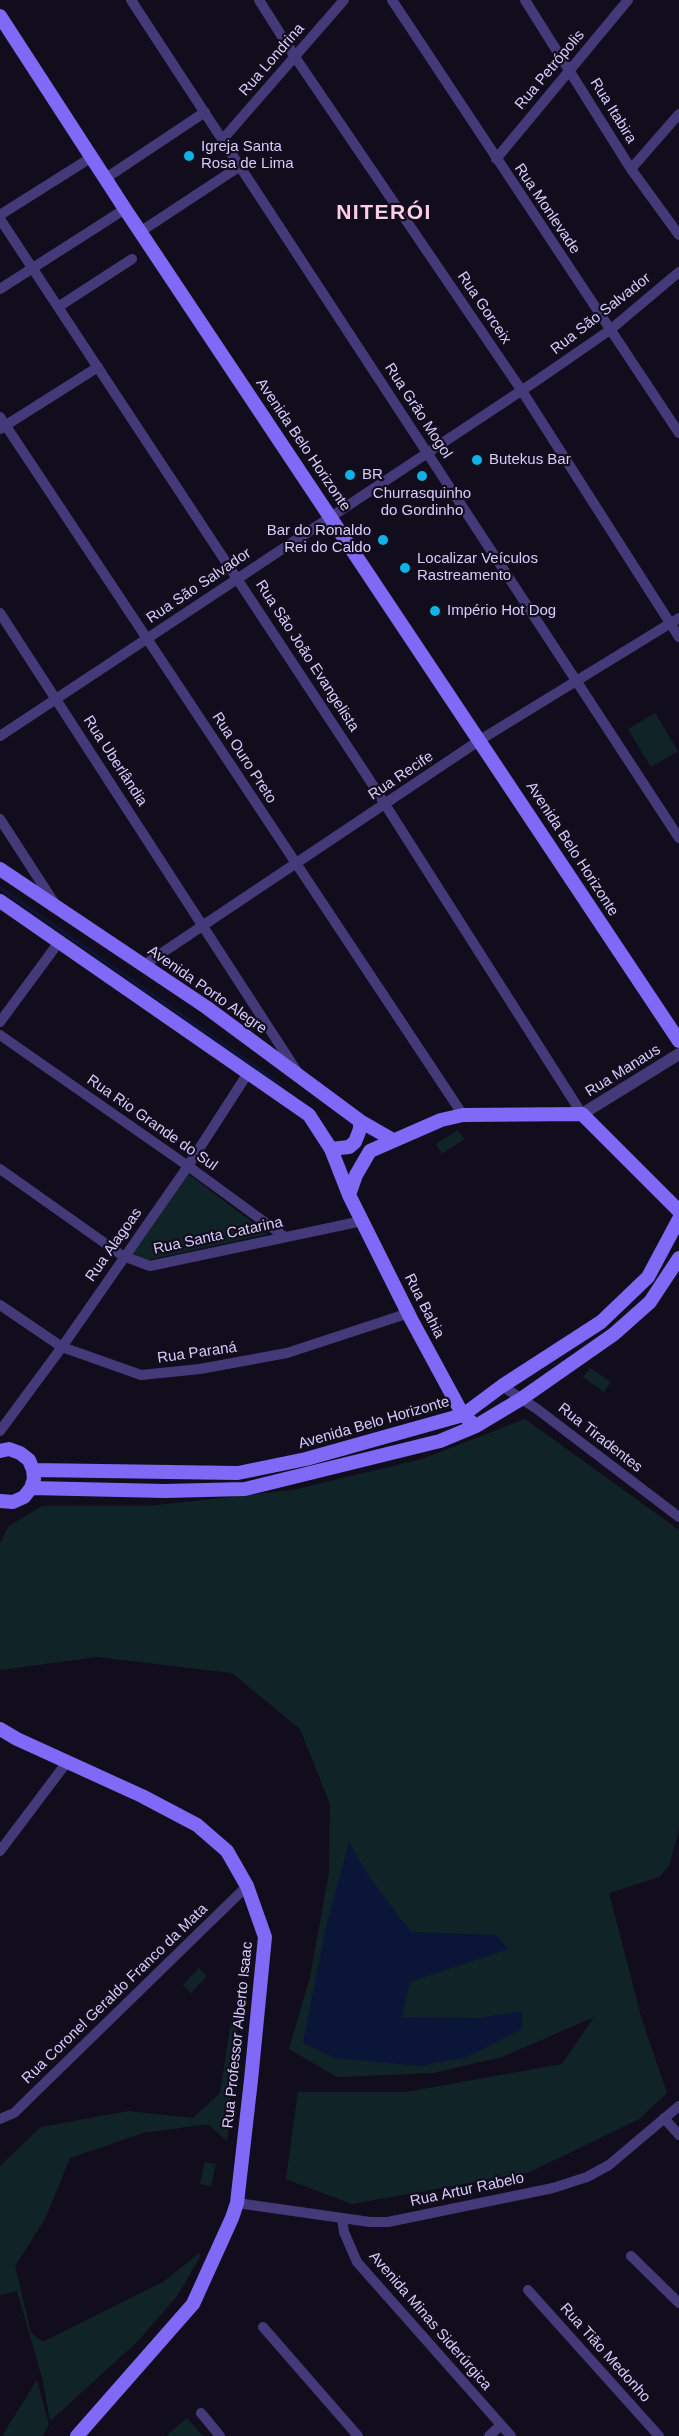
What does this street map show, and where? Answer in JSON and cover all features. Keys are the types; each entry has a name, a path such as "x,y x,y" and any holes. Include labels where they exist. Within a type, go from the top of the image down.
{"main road":[{"name":"Avenida Belo Horizonte","path":"0,16 140,232 679,1041"},
{"name":"Avenida Porto Alegre","path":"0,869 206,1007 360,1121 393,1140"},
{"path":"0,901 309,1115 331,1149 349,1195"},
{"path":"349,1195 356,1175 370,1151 441,1119 463,1115 582,1114 679,1211"},
{"path":"331,1149 349,1147 356,1142 360,1121"},
{"name":"Rua Bahia","path":"349,1195 464,1415 476,1426"},
{"name":"Avenida Belo Horizonte","path":"33,1470 238,1473 306,1459 464,1415 502,1386 601,1322 648,1277 679,1220"},
{"name":"Avenida Belo Horizonte","path":"31,1488 165,1491 245,1489 440,1441 476,1426 521,1399 614,1334 650,1302 679,1258"},
{"path":"0,1451 9,1449 20,1453 29,1460 33,1470 31,1488 24,1497 13,1502 0,1501"},
{"name":"Rua Professor Alberto Isaac","path":"0,1728 197,1825 227,1851 247,1886 265,1937 237,2203 193,2304 77,2436"}],"street":[{"name":"Rua Grão Mogol","path":"131,0 679,838"},
{"name":"Rua Gorceix","path":"259,0 295,57 675,620 679,637"},
{"name":"Rua Londrina","path":"223,139 344,0"},
{"name":"Rua Monlevade","path":"392,0 679,433"},
{"name":"Rua Itabira","path":"525,0 631,169 679,235"},
{"name":"Rua Petrópolis","path":"496,159 628,0"},
{"path":"105,178 204,112"},
{"path":"631,169 679,114"},
{"path":"0,217 92,156"},
{"path":"140,232 240,166"},
{"path":"0,289 125,208"},
{"name":"Rua São João Evangelista","path":"0,217 386,805 582,1114"},
{"path":"58,307 132,259"},
{"name":"Rua São Salvador","path":"0,736 522,391 610,330 679,272"},
{"path":"2,424 98,367"},
{"name":"Rua Ouro Preto","path":"2,424 148,639 463,1115"},
{"name":"Rua Uberlândia","path":"0,613 300,1076"},
{"name":"Rua Recife","path":"144,965 297,865 480,740 675,620"},
{"path":"0,819 56,906"},
{"path":"0,1022 59,942"},
{"name":"Rua Rio Grande do Sul","path":"0,1035 188,1166 285,1237"},
{"name":"Rua Manaus","path":"582,1114 679,1054"},
{"name":"Rua Alagoas","path":"0,1431 62,1347 123,1256 188,1166 248,1073"},
{"name":"Rua Santa Catarina","path":"0,1169 123,1256 150,1266 362,1221"},
{"name":"Rua Paraná","path":"0,1305 62,1347 141,1375 200,1369 287,1353 409,1313"},
{"name":"Rua Tiradentes","path":"502,1386 537,1409 679,1517"},
{"path":"0,1851 67,1762"},
{"name":"Rua Coronel Geraldo Franco da Mata","path":"0,2119 14,2113 247,1886"},
{"name":"Rua Artur Rabelo","path":"237,2203 388,2222 553,2188 587,2177 609,2165 679,2106"},
{"path":"664,2118 679,2134"},
{"name":"Avenida Minas Siderúrgica","path":"342,2218 344,2232 357,2262 511,2436"},
{"path":"631,2256 679,2303"},
{"name":"Rua Tião Medonho","path":"528,2290 659,2436"},
{"path":"263,2327 358,2436"},
{"path":"201,2413 220,2436"},
{"path":"489,2436 501,2425"}],"green space":[{"path":"655,713 678,751 651,767 628,729"},
{"path":"458,1130 464,1139 442,1154 436,1144"},
{"path":"187,1173 268,1234 148,1260 131,1253"},
{"path":"590,1368 611,1382 604,1392 583,1377"},
{"path":"525,1419 679,1530 679,1829 669,1866 659,1877 609,1893 642,2020 667,2093 639,2119 530,2172 352,2204 286,2179 298,2092 406,2092 562,2064 594,2017 502,2057 433,2073 337,2077 289,2049 310,1977 329,1873 330,1804 300,1729 232,1673 97,1657 0,1670 0,1543 9,1526 42,1506 149,1506 293,1490 422,1459"},
{"path":"199,1968 207,1976 191,1993 183,1985"},
{"path":"232,2015 238,2019 227,2141 208,2124 143,2133 70,2158 45,2219 15,2266 31,2333 43,2342 163,2282 199,2253 200,2257 177,2296 139,2340 50,2421 43,2381 17,2291 0,2295 0,2166 41,2127 128,2111 193,2118 220,2093"},
{"path":"205,2162 216,2164 211,2186 200,2184"},
{"path":"37,2380 49,2425 42,2436 2,2436"},
{"path":"187,2418 203,2436 166,2436"}],"water":[{"path":"349,1842 370,1878 411,1932 496,1935 509,1949 410,1982 402,2017 478,2018 522,2011 522,2029 467,2057 420,2066 335,2058 303,2043 326,1927"}],"waterway":[{"path":"0,888 279,1083"}],"place":[{"name":"Igreja Santa Rosa de Lima","path":"189,156"},
{"name":"Butekus Bar","path":"477,460"},
{"name":"BR","path":"350,475"},
{"name":"Churrasquinho do Gordinho","path":"422,476"},
{"name":"Bar do Ronaldo Rei do Caldo","path":"383,540"},
{"name":"Localizar Veículos Rastreamento","path":"405,568"},
{"name":"Império Hot Dog","path":"435,611"}],"district":[{"name":"NITERÓI","path":"384,213"}]}
